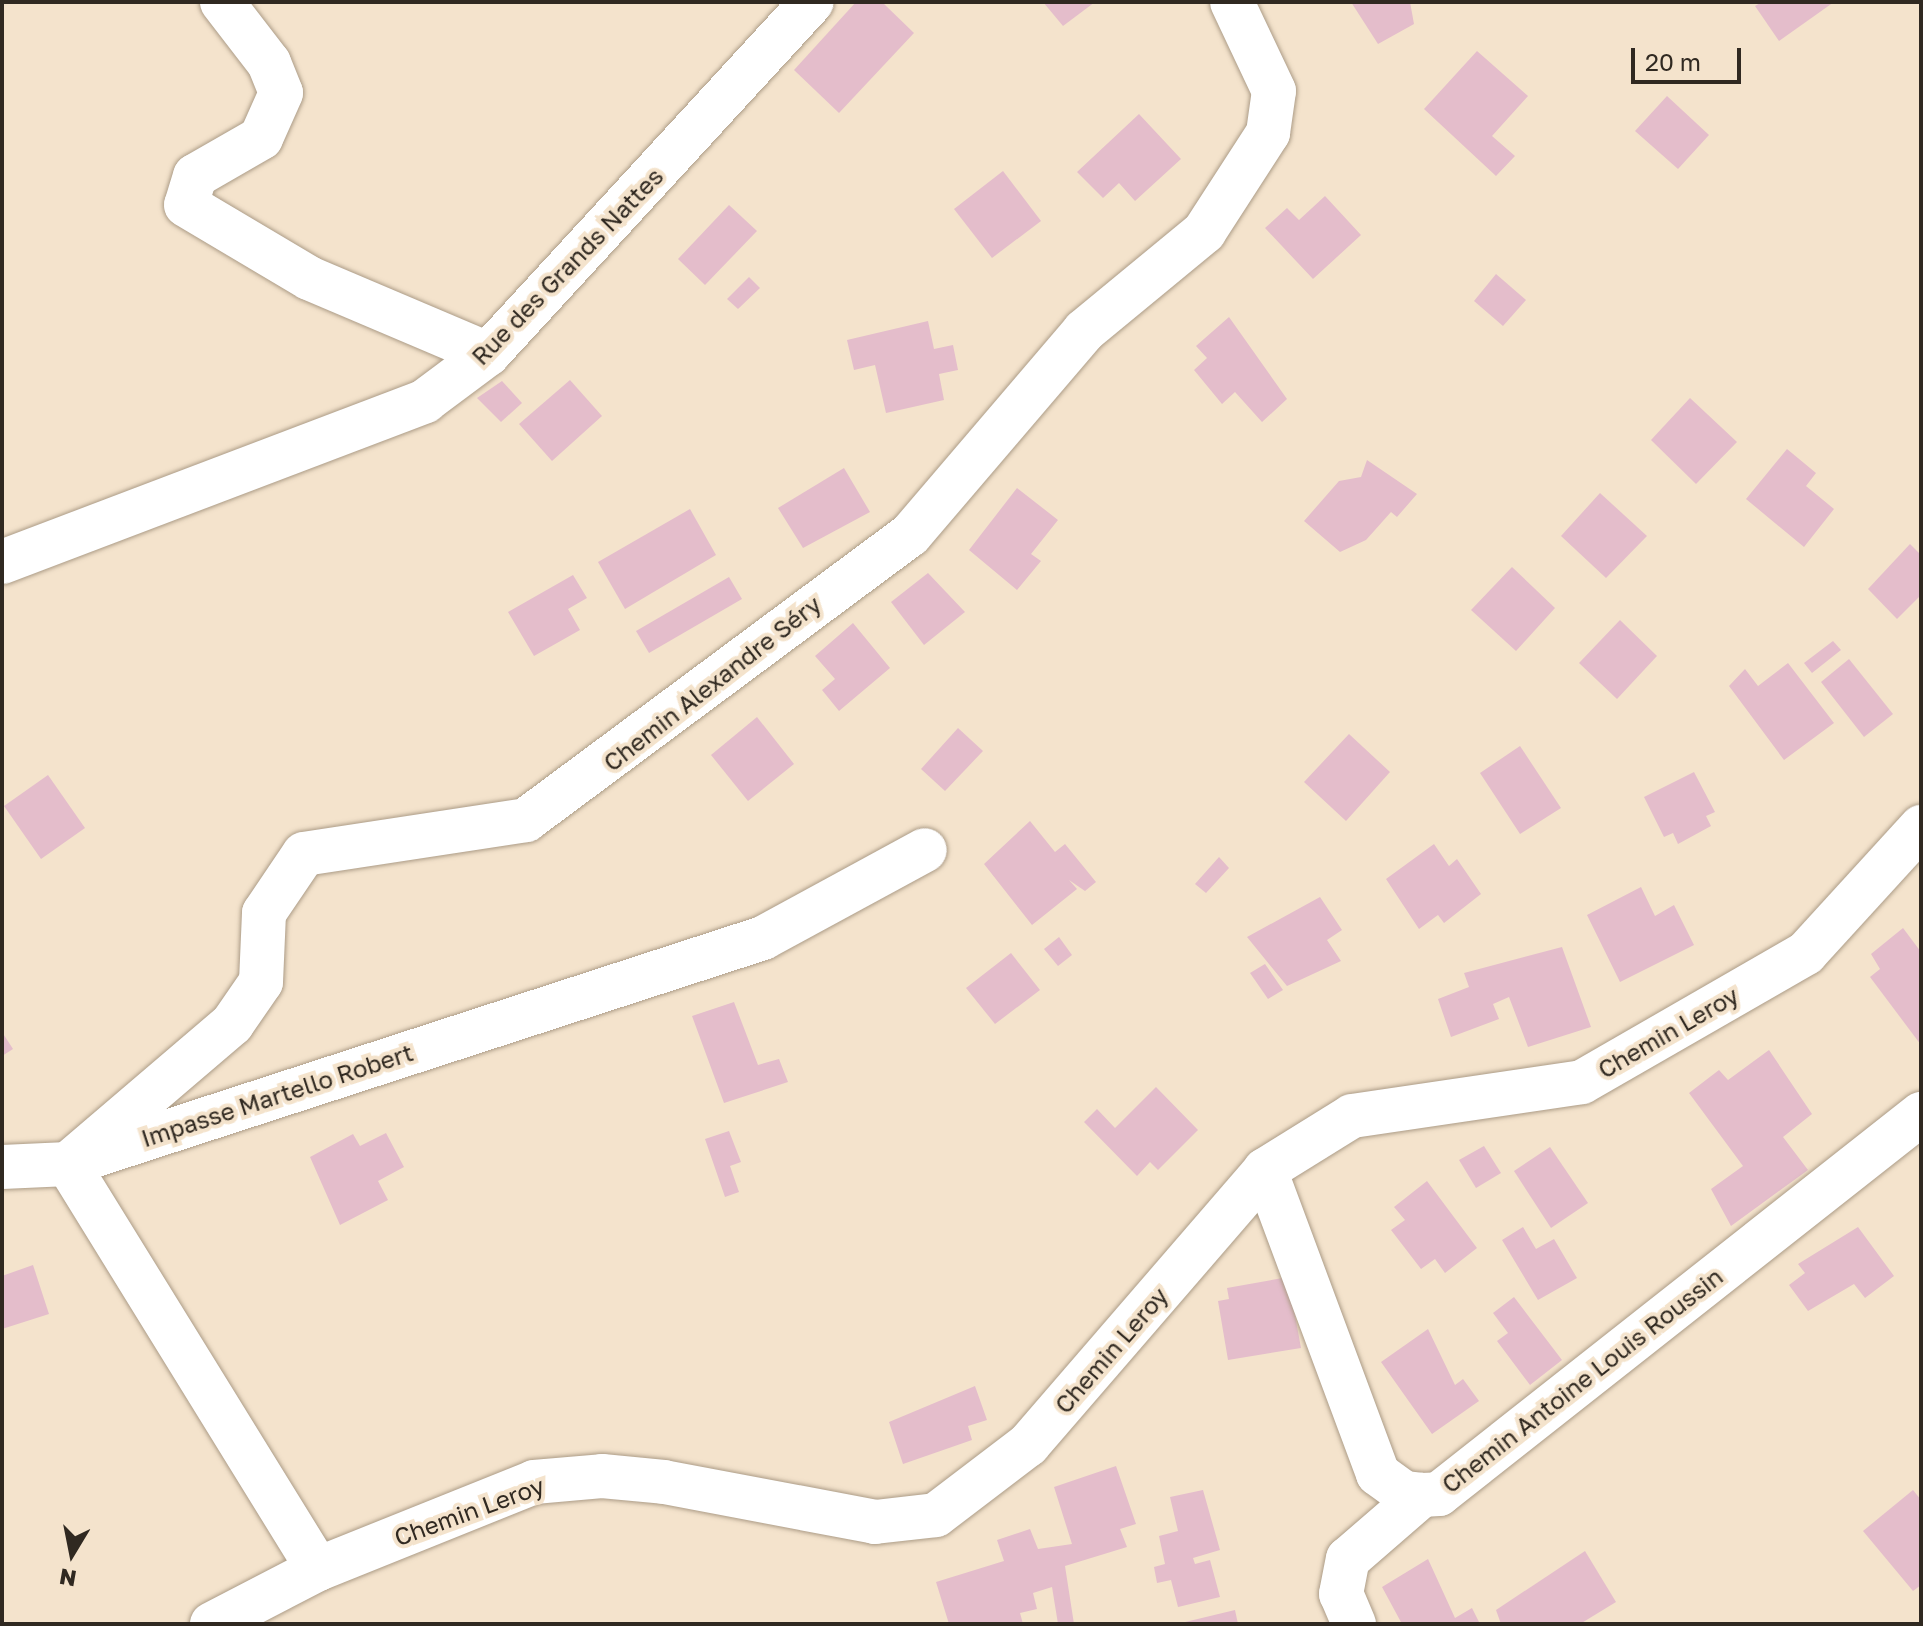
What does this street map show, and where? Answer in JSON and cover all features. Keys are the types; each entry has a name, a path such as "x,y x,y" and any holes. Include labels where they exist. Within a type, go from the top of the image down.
{"street":[{"path":"222,2 269,63 281,93 261,138 195,176 186,205 309,278 488,354"},
{"name":"Rue des Grands Nattes","path":"2,562 425,401 488,354 812,2"},
{"name":"Chemin Alexandre Séry","path":"68,1164 232,1024 261,982 264,913 304,854 526,820 910,535 1084,331 1204,232 1268,133 1274,91 1232,2"},
{"name":"Chemin Leroy","path":"212,1624 318,1569 548,1480 664,1482 875,1522 936,1515 1028,1445 1265,1170 1352,1116 1582,1082 1806,953 1916,846"},
{"name":"Impasse Martello Robert","path":"68,1164 763,938 925,850"},
{"name":"Chemin Antoine Louis Roussin","path":"1265,1170 1378,1474 1422,1495 1439,1494 1921,1114"},
{"path":"2,1167 68,1164 318,1569"},
{"path":"1354,1624 1341,1594 1348,1559 1422,1495"}],"building":[{"path":"856,2 882,2 914,33 839,113 794,70"},
{"path":"1043,2 1095,2 1063,26"},
{"path":"1351,2 1410,2 1414,24 1378,44"},
{"path":"1762,2 1834,2 1779,41 1755,6"},
{"path":"1477,51 1528,96 1492,136 1515,156 1496,176 1424,109"},
{"path":"1667,96 1709,135 1678,169 1635,131"},
{"path":"1139,114 1181,159 1135,201 1119,183 1103,198 1077,172"},
{"path":"1003,171 1041,221 992,258 954,209"},
{"path":"1325,196 1361,235 1313,279 1265,228 1287,208 1299,220"},
{"path":"729,205 757,231 705,285 678,259"},
{"path":"1496,274 1526,300 1503,326 1474,301"},
{"path":"749,277 760,288 738,309 727,299"},
{"path":"1229,317 1287,399 1262,422 1235,392 1222,404 1194,370 1207,358 1196,346"},
{"path":"928,321 934,349 953,345 958,370 939,374 944,400 886,413 875,365 854,370 847,340"},
{"path":"570,380 602,416 552,461 519,424"},
{"path":"502,381 522,403 501,422 477,398"},
{"path":"1690,398 1737,442 1696,484 1651,440"},
{"path":"1787,449 1816,473 1806,486 1834,509 1804,547 1746,499"},
{"path":"1367,460 1417,494 1397,517 1391,512 1366,540 1340,552 1304,521 1339,481 1361,477"},
{"path":"844,468 870,512 803,548 778,508"},
{"path":"1017,488 1058,520 1031,554 1041,561 1017,590 969,550"},
{"path":"1600,493 1647,536 1606,578 1561,536"},
{"path":"690,509 716,555 625,609 598,562"},
{"path":"1910,544 1921,555 1921,595 1897,619 1868,589"},
{"path":"1512,567 1555,608 1516,651 1471,610"},
{"path":"928,573 965,612 924,645 891,602"},
{"path":"573,575 587,598 568,609 580,630 534,656 508,612"},
{"path":"729,577 742,599 649,653 636,631"},
{"path":"1620,620 1657,656 1617,699 1579,663"},
{"path":"853,623 890,668 839,711 822,690 835,679 815,656"},
{"path":"1833,641 1841,650 1812,673 1804,663"},
{"path":"1849,659 1893,714 1864,737 1821,682"},
{"path":"1788,663 1834,723 1784,760 1729,686 1745,669 1758,686"},
{"path":"757,717 794,764 748,801 711,755"},
{"path":"958,728 983,751 945,791 921,769"},
{"path":"1349,734 1390,772 1346,821 1304,782"},
{"path":"1520,746 1561,808 1520,834 1480,773"},
{"path":"1694,772 1715,812 1706,816 1711,826 1678,844 1673,833 1664,837 1644,797"},
{"path":"48,775 85,828 41,859 4,806"},
{"path":"1030,821 1055,852 1065,844 1096,882 1085,891 1069,880 1077,889 1032,925 984,864"},
{"path":"1434,844 1449,866 1457,859 1481,894 1444,923 1438,915 1419,929 1386,879"},
{"path":"1219,857 1229,868 1206,893 1195,884"},
{"path":"1641,887 1655,916 1674,905 1694,945 1620,982 1587,915"},
{"path":"1320,897 1342,930 1327,940 1341,961 1287,986 1247,937"},
{"path":"1903,928 1921,952 1921,1045 1870,977 1880,969 1871,954"},
{"path":"1059,937 1072,955 1058,966 1044,949"},
{"path":"1562,947 1591,1027 1528,1047 1509,997 1493,1004 1499,1019 1451,1037 1438,999 1469,987 1464,973"},
{"path":"1011,953 1040,990 995,1024 966,988"},
{"path":"1265,964 1283,990 1268,999 1250,973"},
{"path":"734,1002 758,1065 779,1059 788,1082 724,1103 692,1016"},
{"path":"2,1032 13,1049 2,1056"},
{"path":"1769,1050 1812,1114 1783,1137 1808,1170 1731,1226 1711,1189 1743,1166 1689,1093 1719,1070 1728,1080"},
{"path":"1156,1087 1198,1130 1158,1170 1150,1162 1137,1176 1084,1122 1097,1109 1115,1128"},
{"path":"729,1131 741,1162 730,1166 739,1192 725,1197 705,1139"},
{"path":"386,1133 404,1167 378,1181 388,1200 340,1225 310,1157 353,1134 360,1146"},
{"path":"1484,1146 1501,1173 1476,1188 1459,1160"},
{"path":"1550,1147 1588,1203 1551,1228 1514,1171"},
{"path":"1427,1181 1477,1248 1445,1273 1435,1259 1421,1269 1391,1230 1405,1220 1394,1207"},
{"path":"1523,1227 1536,1249 1554,1239 1577,1278 1538,1300 1502,1240"},
{"path":"1858,1227 1894,1276 1865,1298 1854,1284 1808,1311 1789,1285 1805,1273 1798,1264"},
{"path":"33,1265 49,1314 2,1329 2,1276"},
{"path":"1288,1277 1301,1348 1228,1360 1218,1301 1229,1299 1227,1288"},
{"path":"1514,1297 1562,1360 1530,1385 1497,1341 1508,1333 1493,1313"},
{"path":"1428,1329 1455,1385 1463,1379 1479,1401 1432,1434 1381,1362"},
{"path":"975,1386 987,1420 968,1426 972,1440 903,1464 889,1422"},
{"path":"1116,1466 1136,1524 1120,1529 1127,1547 1065,1566 1074,1624 1058,1624 1052,1587 1033,1593 1037,1609 1020,1613 1023,1624 949,1624 936,1582 1004,1561 997,1540 1030,1529 1038,1549 1072,1544 1054,1487"},
{"path":"1203,1490 1220,1550 1193,1558 1195,1564 1210,1560 1220,1597 1178,1607 1171,1580 1157,1583 1154,1567 1165,1564 1159,1536 1178,1531 1170,1497"},
{"path":"1913,1490 1921,1500 1921,1585 1913,1591 1863,1531"},
{"path":"1585,1551 1616,1602 1580,1624 1501,1624 1496,1610"},
{"path":"1428,1559 1455,1618 1472,1608 1480,1624 1402,1624 1382,1587"},
{"path":"1235,1610 1238,1624 1181,1624 1181,1623"}]}
